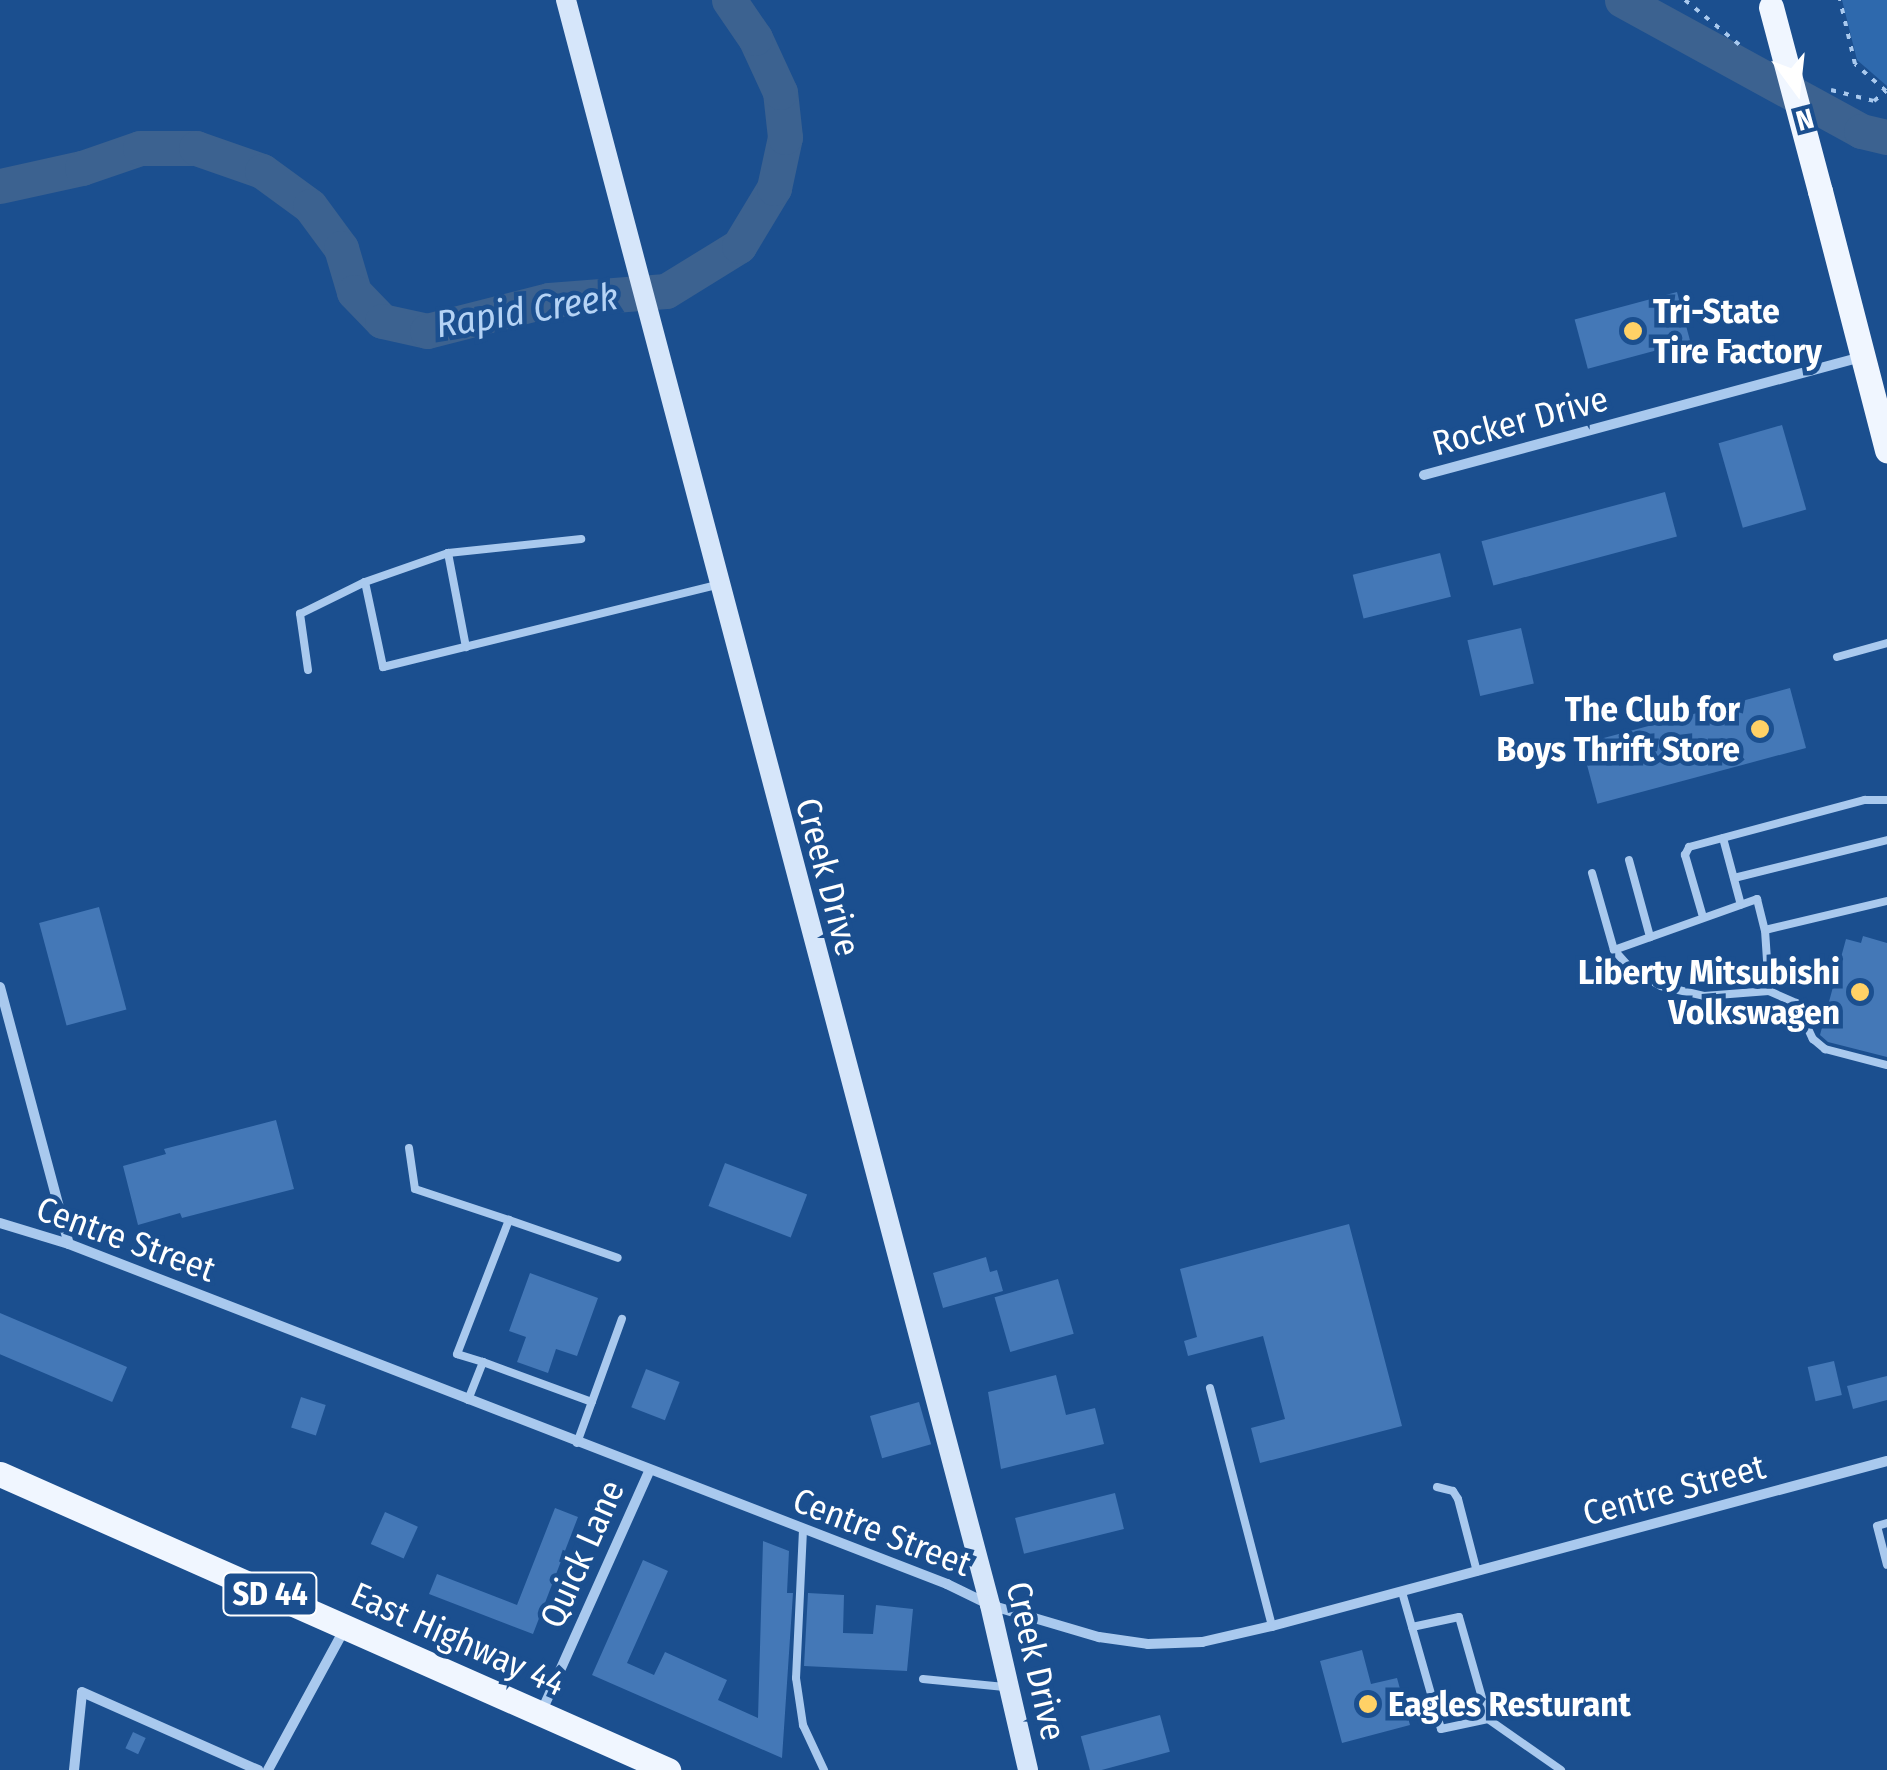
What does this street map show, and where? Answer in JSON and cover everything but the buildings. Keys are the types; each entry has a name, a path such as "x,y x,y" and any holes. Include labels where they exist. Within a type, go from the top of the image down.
{"main road":[{"path":"1770,4 1887,450"},
{"name":"East Highway 44","path":"0,1474 668,1770"}],"street":[{"name":"Creek Drive","path":"566,0 717,585 990,1605 1028,1770"},
{"name":"Rocker Drive","path":"1424,475 1863,357"},
{"path":"0,987 69,1244"},
{"name":"Centre Street","path":"0,1223 69,1244 990,1605 1100,1637 1148,1644 1202,1642 1272,1626 1887,1461"},
{"name":"Quick Lane","path":"540,1714 649,1471"},
{"path":"268,1770 346,1628"},
{"path":"74,1770 82,1692 258,1770"}],"lane":[{"path":"308,670 300,614 365,582 448,553 581,539"},
{"path":"448,553 466,647"},
{"path":"365,582 382,667 717,585"},
{"path":"1837,656 1887,643"},
{"path":"1703,917 1685,854 1690,847 1865,800 1887,800"},
{"path":"1723,838 1741,905"},
{"path":"1734,878 1887,840"},
{"path":"1629,860 1650,937"},
{"path":"1592,873 1618,960 1661,986 1704,996 1769,991 1796,1003 1813,1039 1824,1049 1887,1065"},
{"path":"1614,950 1757,900 1766,930 1769,991"},
{"path":"1766,930 1887,901"},
{"path":"408,1148 414,1190 618,1258"},
{"path":"509,1220 457,1354 592,1402"},
{"path":"577,1443 622,1319"},
{"path":"468,1400 483,1362"},
{"path":"1210,1388 1272,1626"},
{"path":"1437,1487 1453,1491 1458,1499 1477,1572"},
{"path":"1887,1523 1877,1526 1887,1566"},
{"path":"803,1530 796,1678 803,1725 824,1770"},
{"path":"1402,1592 1441,1730 1488,1719"},
{"path":"1412,1626 1459,1617 1488,1719 1561,1770"},
{"path":"923,1679 1009,1687"}],"path":[{"path":"1686,0 1742,47"},
{"path":"1831,90 1874,101 1886,91 1855,64 1840,0"}],"shaded area":[{"path":"1842,0 1887,0 1887,86 1857,60"}],"waterway":[{"name":"Rapid Creek","path":"0,186 82,168 140,148 196,148 262,171 310,206 341,248 354,292 382,321 427,331 549,300 666,291 739,246 774,188 785,137 780,92 755,38 729,0"},
{"name":"Rapid Creek","path":"1622,0 1861,131 1887,137"}],"place":[{"name":"Tri-State Tire Factory","path":"1633,331"},
{"name":"The Club for Boys Thrift Store","path":"1760,729"},
{"name":"Liberty Mitsubishi Volkswagen","path":"1860,992"},
{"name":"Eagles Resturant","path":"1368,1704"}]}
